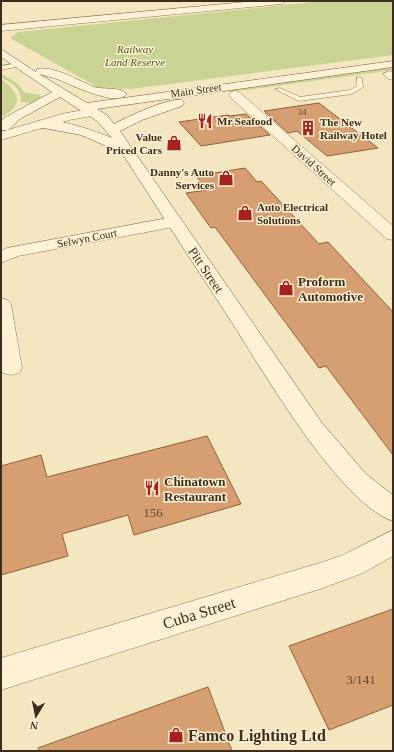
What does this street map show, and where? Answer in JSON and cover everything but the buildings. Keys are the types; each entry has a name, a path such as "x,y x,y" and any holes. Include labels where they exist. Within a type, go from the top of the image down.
{"main road":[{"path":"1,28 98,20 229,1"},
{"path":"1,24 207,4 282,1"},
{"name":"Pitt Street","path":"1,52 60,92 102,118 128,151 174,222 314,429 357,481 393,510"},
{"path":"22,67 54,74 93,91 121,94 159,95"},
{"name":"Main Street","path":"2,130 43,124 89,109 159,95 392,72"},
{"name":"Main Street","path":"2,130 42,115 235,95 392,72"},
{"path":"2,130 10,119 50,100 60,92"},
{"name":"David Street","path":"235,95 393,235"},
{"path":"112,130 137,116 193,99"},
{"path":"43,124 70,127 86,131 128,151"},
{"name":"Selwyn Court","path":"1,258 14,252 174,222"},
{"path":"1,304 11,368"},
{"name":"Cuba Street","path":"1,674 323,575 353,564 393,542"}],"lane":[{"path":"1,68 22,67"}],"green space":[{"name":"Railway Land Reserve","path":"324,1 393,1 393,55 131,89 97,87 10,38 18,32"},
{"path":"393,67 393,70 247,90 206,93"},
{"path":"1,74 17,83 24,92 40,95 41,101 36,104 21,102 20,93 18,90 15,86 1,77"},
{"path":"1,79 12,88 17,98 14,108 9,113 1,117"}],"place":[{"name":"Mr Seafood","path":"205,121"},
{"name":"The New Railway Hotel","path":"308,128"},
{"name":"Value Priced Cars","path":"174,143"},
{"name":"Danny's Auto Services","path":"226,178"},
{"name":"Auto Electrical Solutions","path":"245,213"},
{"name":"Proform Automotive","path":"286,288"},
{"name":"Chinatown Restaurant","path":"152,488"},
{"name":"Famco Lighting Ltd","path":"176,735"}]}
